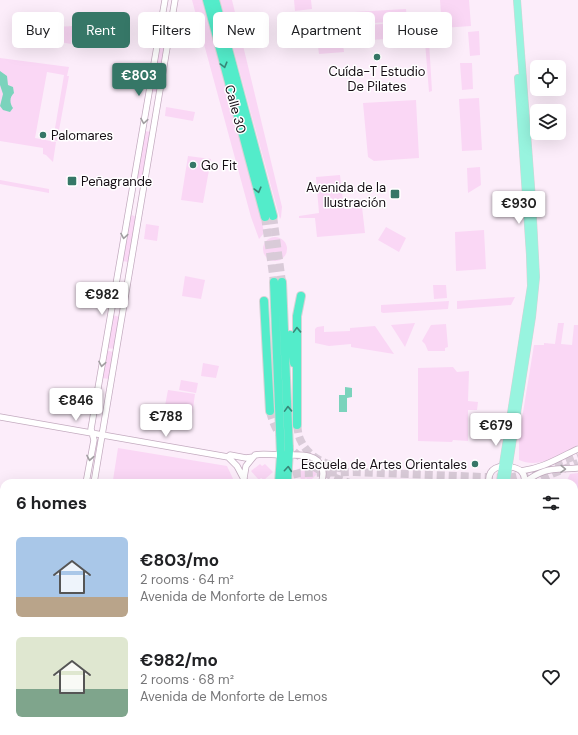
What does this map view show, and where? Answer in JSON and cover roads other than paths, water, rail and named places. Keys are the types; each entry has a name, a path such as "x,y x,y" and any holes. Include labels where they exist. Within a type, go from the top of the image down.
{"highway":[{"name":"Calle 30","path":"207,0 269,217 216,0"},
{"path":"277,285 284,300 289,322 295,375 297,425 297,316 301,296"},
{"path":"269,387 272,306 277,285"},
{"path":"277,285 279,479"},
{"path":"284,300 289,452 287,479"},
{"path":"264,301 270,411"}],"main road":[{"path":"506,479 506,466 531,278 512,0"},
{"path":"501,479 506,466 532,317 536,277 533,214 517,0"}],"street":[{"path":"87,479 94,440 91,429 96,398 165,0"},
{"path":"95,479 175,0"},
{"path":"0,417 228,457 246,458 259,454 280,451 310,456 318,461 323,470 322,479"},
{"path":"489,479 491,472 496,467 506,466 521,471 536,468 551,463 578,449"},
{"path":"228,457 237,466 244,479"},
{"path":"245,479 246,466 253,457"},
{"path":"530,479 549,469 578,468"},
{"path":"521,471 525,479"}],"tunnel":[{"path":"273,216 282,282"},
{"path":"265,217 274,282"},
{"path":"270,411 274,424 289,447 300,457 324,473 337,479"},
{"path":"297,425 300,439 308,452 325,463 344,469"},
{"path":"286,479 291,475 300,473 355,472 509,478 533,472 578,455"},
{"path":"540,479 578,463"}],"place":[{"name":"Cuída-T Estudio De Pilates","path":"377,57"},
{"name":"Palomares","path":"43,135"},
{"name":"Go Fit","path":"193,165"},
{"name":"Peñagrande","path":"72,181"},
{"name":"Avenida de la Ilustración","path":"395,194"},
{"name":"Escuela de Artes Orientales","path":"475,464"}]}
